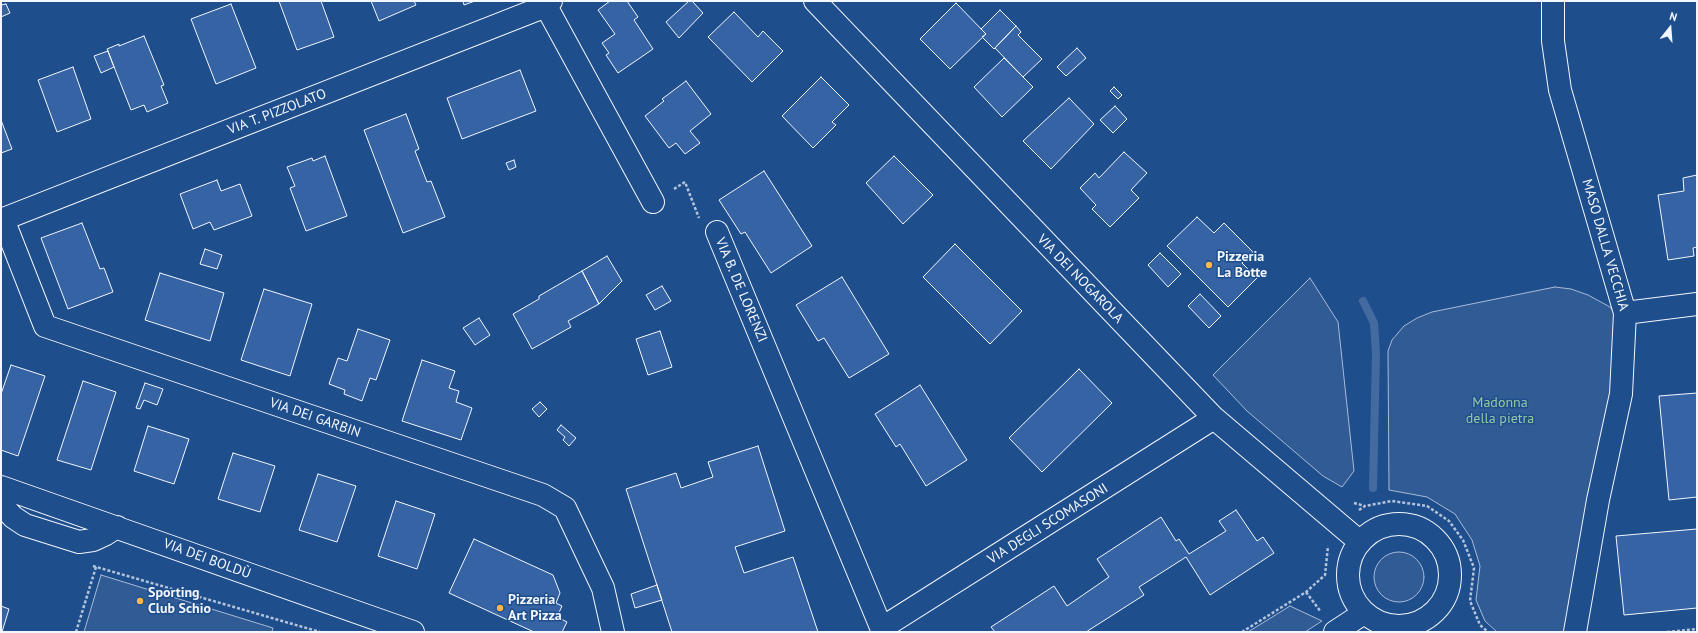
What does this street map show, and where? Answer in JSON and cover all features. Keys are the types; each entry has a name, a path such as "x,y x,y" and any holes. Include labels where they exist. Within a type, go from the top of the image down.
{"street":[{"name":"VIA DEI NOGAROLA","path":"815,1 1214,418 1360,542"},
{"name":"MASO DALLA VECCHIA","path":"1553,1 1553,41 1560,90 1625,313 1621,394 1598,500 1575,632"},
{"path":"549,4 653,202"},
{"name":"VIA T. PIZZOLATO","path":"2,220 549,4"},
{"name":"VIA DEI GARBIN","path":"2,220 45,326 543,495 565,508 603,588 614,632"},
{"name":"VIA B. DE LORENZI","path":"717,232 882,630"},
{"path":"1625,313 1697,304"},
{"name":"VIA DEGLI SCOMASONI","path":"882,630 1214,418"},
{"name":"VIA DEI BOLDÙ","path":"1,487 413,632"},
{"path":"1,495 4,507 13,517 25,525 79,542 93,540 117,527"},
{"path":"1390,524 1408,524 1424,530 1438,541 1447,556 1451,574 1449,591 1440,606 1434,625 1395,627 1379,623 1364,613 1354,601 1349,586 1348,570 1352,555 1360,542 1373,530 1390,524"},
{"path":"1335,632 1364,613"}],"path":[{"name":"VIA B. DE LORENZI","path":"653,202 685,182 706,236 717,232"},
{"path":"1242,632 1306,592 1325,575 1327,549 1338,523 1365,506 1392,501 1426,506 1448,521 1463,540 1474,568 1470,601 1480,625 1488,632"},
{"path":"89,565 308,630 320,632"},
{"path":"76,632 96,567"},
{"path":"1666,632 1697,628"}],"shaded area":[{"path":"1310,278 1338,322 1354,471 1342,487 1323,476 1247,411 1213,375"},
{"name":"Madonna della pietra","path":"1555,287 1571,289 1588,295 1610,307 1618,317 1614,410 1567,632 1497,632 1485,621 1476,600 1480,566 1472,540 1455,514 1427,497 1389,490 1388,351 1392,340 1404,326 1417,318 1432,312"},
{"path":"1394,552 1404,552 1417,559 1424,572 1424,582 1417,595 1404,602 1394,602 1385,598 1378,591 1374,582 1374,572 1378,563 1385,556"},
{"name":"Sporting Club Schio","path":"101,575 273,628 272,632 84,632"},
{"path":"1290,606 1322,621 1305,632 1248,632"}],"building":[{"path":"279,1 321,1 334,37 297,50"},
{"path":"371,1 414,1 416,5 379,21"},
{"path":"463,1 475,1 464,5"},
{"path":"610,1 627,1 638,17 634,20 653,49 618,73 606,55 609,53 602,43 615,34 598,10"},
{"path":"689,1 692,1 703,13 679,38 666,22"},
{"path":"956,3 986,34 950,69 920,39"},
{"path":"6,4 10,13 1,17 1,5"},
{"path":"231,4 256,68 216,84 191,19"},
{"path":"1000,10 1016,26 994,49 982,37 986,34 981,29"},
{"path":"734,12 758,37 763,31 783,51 752,82 708,37"},
{"path":"1016,26 1021,32 1018,35 1042,59 1023,77 995,48"},
{"path":"144,36 164,85 161,86 168,103 147,112 144,105 131,110 107,49"},
{"path":"1077,48 1086,58 1066,76 1057,67"},
{"path":"108,51 114,67 101,73 94,56"},
{"path":"1004,58 1033,87 1002,117 974,87"},
{"path":"73,67 91,119 57,132 38,80"},
{"path":"520,70 536,111 462,139 447,98"},
{"path":"821,77 849,105 832,122 836,125 813,148 782,116"},
{"path":"686,81 711,114 690,131 700,143 685,154 676,143 669,148 645,116 664,101 662,99"},
{"path":"1114,87 1122,95 1118,99 1110,91"},
{"path":"1069,98 1094,124 1051,169 1023,141"},
{"path":"1115,106 1127,119 1113,133 1100,120"},
{"path":"406,114 419,149 415,151 427,182 431,181 445,217 403,233 364,130"},
{"path":"1,120 12,149 1,153"},
{"path":"1124,152 1147,173 1131,190 1139,198 1110,227 1092,209 1096,205 1080,188 1095,173 1099,178"},
{"path":"325,156 347,216 306,231 290,188 295,186 287,167 312,158 313,161"},
{"path":"894,156 933,195 903,224 866,183"},
{"path":"514,160 516,167 509,170 506,163"},
{"path":"764,171 812,246 771,273 745,232 741,234 719,200"},
{"path":"1697,175 1697,247 1693,248 1694,256 1668,260 1658,195 1684,191 1683,178"},
{"path":"217,180 221,191 240,184 252,216 214,230 210,222 193,229 180,194"},
{"path":"1197,217 1214,233 1224,223 1253,252 1242,263 1257,278 1228,307 1167,246"},
{"path":"82,223 100,269 104,268 113,292 68,309 41,238"},
{"path":"955,244 1022,311 990,344 923,277"},
{"path":"205,249 222,255 217,269 200,264"},
{"path":"1160,253 1181,274 1168,287 1148,265"},
{"path":"607,256 622,281 599,304 582,271"},
{"path":"582,271 599,304 568,321 571,327 532,349 513,314 539,299 539,296"},
{"path":"160,273 224,293 210,341 145,320"},
{"path":"842,277 889,354 849,378 824,338 818,341 796,305"},
{"path":"662,286 671,301 655,310 646,295"},
{"path":"264,289 312,304 290,376 241,360"},
{"path":"1200,294 1221,316 1209,328 1188,306"},
{"path":"479,318 490,335 475,345 463,328"},
{"path":"358,329 390,340 376,380 370,378 362,401 344,394 345,390 329,384 338,358 347,361"},
{"path":"660,331 672,367 648,375 636,339"},
{"path":"422,360 455,371 449,388 459,391 456,402 472,408 461,440 402,421"},
{"path":"11,365 45,376 18,456 1,450 1,394"},
{"path":"1079,369 1112,403 1042,472 1009,438"},
{"path":"83,381 116,392 91,470 57,460"},
{"path":"145,383 163,389 157,405 144,400 140,409 136,408"},
{"path":"920,385 967,460 926,486 900,444 896,447 875,414"},
{"path":"1697,393 1697,497 1669,500 1659,396"},
{"path":"540,402 547,409 539,417 532,409"},
{"path":"561,425 576,438 569,446 563,440 565,437 557,430"},
{"path":"148,426 189,439 174,484 134,471"},
{"path":"758,446 785,531 735,547 744,573 793,557 818,632 672,632 626,489 676,473 681,488 713,477 708,462"},
{"path":"233,453 275,466 260,512 218,499"},
{"path":"318,474 356,486 337,542 299,530"},
{"path":"396,501 435,514 417,569 378,556"},
{"path":"1236,510 1257,541 1263,537 1274,553 1210,595 1186,557 1139,587 1144,595 1086,632 995,632 991,627 1054,586 1067,606 1109,577 1097,559 1161,517 1176,541 1179,539 1189,554 1226,531 1219,521"},
{"path":"1697,529 1697,608 1624,615 1616,536"},
{"path":"474,539 553,575 560,593 556,603 562,606 557,617 567,622 562,632 534,632 449,593"},
{"path":"657,585 662,600 635,608 631,594"},
{"path":"1,606 9,609 2,632 1,632"}],"waterway":[{"path":"1363,301 1374,323 1376,354 1373,488"}],"place":[{"name":"Pizzeria La Botte","path":"1209,265"},
{"name":"Sporting Club Schio","path":"140,601"},
{"name":"Pizzeria Art Pizza","path":"500,608"}]}
